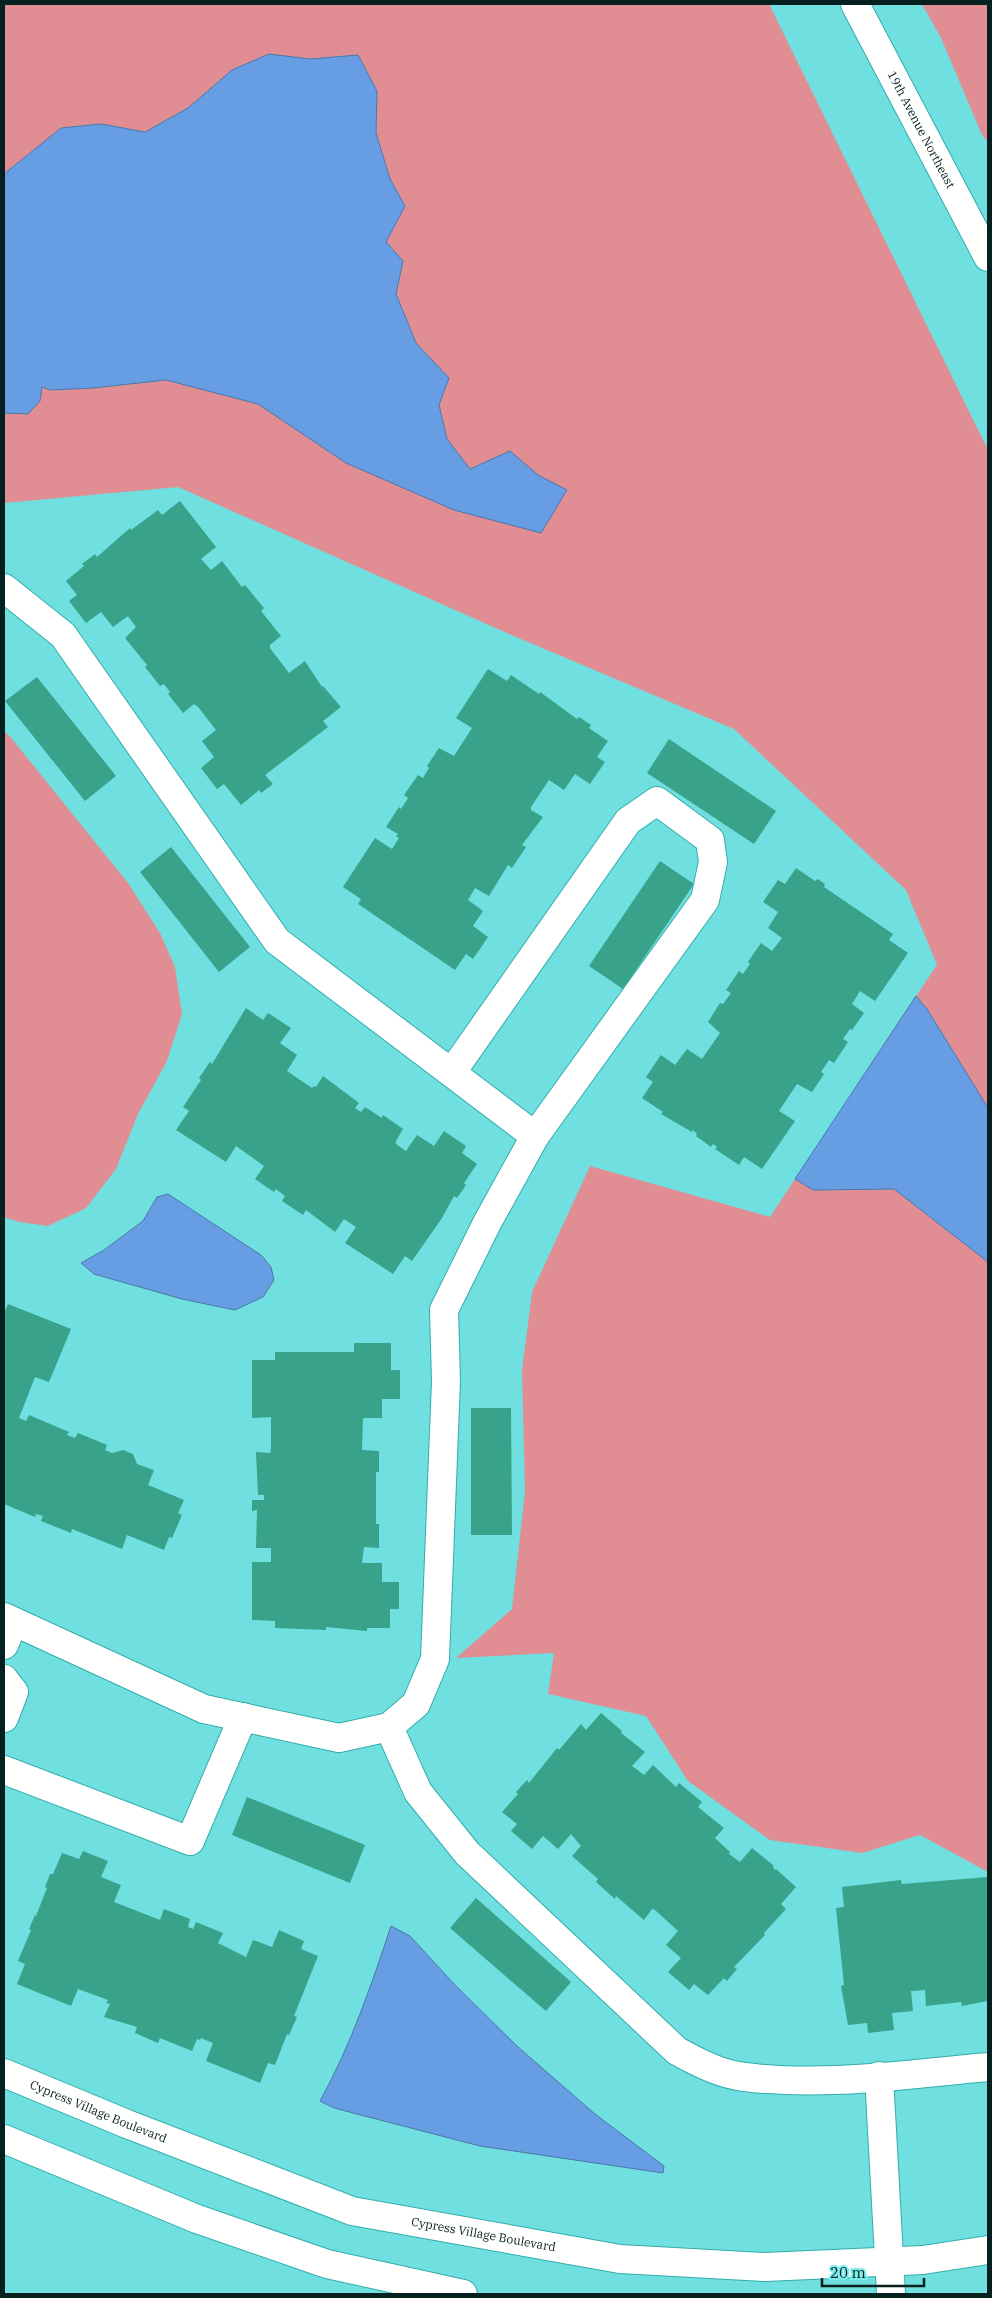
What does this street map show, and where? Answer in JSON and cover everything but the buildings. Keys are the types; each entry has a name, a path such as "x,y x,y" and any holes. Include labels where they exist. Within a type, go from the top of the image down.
{"street":[{"name":"19th Avenue Northeast","path":"855,4 988,257"},
{"path":"4,588 63,635 276,941 535,1136"},
{"path":"7,1628 204,1709 339,1738 389,1727 416,1704 435,1659 446,1380 444,1310 487,1223 535,1136 705,900 713,862 710,840 657,801 628,821 452,1072"},
{"path":"4,1679 14,1692 4,1718"},
{"path":"4,1770 190,1841 243,1717"},
{"path":"389,1727 418,1792 467,1853 677,2051 701,2063 743,2077 824,2080 988,2067"},
{"name":"Cypress Village Boulevard","path":"4,2073 127,2124 352,2210 620,2259 765,2267 923,2260 988,2250"},
{"path":"879,2076 891,2294"},
{"path":"4,2138 197,2219 327,2264 463,2294"}],"shaded area":[{"path":"4,4 769,4 988,450 988,1108 927,1009 916,996 937,965 906,890 734,729 509,634 178,487 4,503 4,413 28,414 42,387 93,388 166,380 258,404 346,463 567,491 538,475 510,451 470,469 447,439 439,405 449,378 416,343 396,293 403,261 386,242 405,206 390,179 376,133 377,91 358,55 310,59 269,54 232,70 188,108 145,132 101,124 61,128 4,174"},
{"path":"922,4 988,4 988,142 982,135 941,38"},
{"path":"4,731 128,883 160,933 175,967 182,1014 167,1061 138,1114 116,1169 86,1208 48,1226 19,1222 4,1217"},
{"path":"590,1166 770,1217 795,1179 813,1190 894,1189 988,1262 988,1872 920,1835 862,1853 770,1840 688,1781 646,1716 548,1694 554,1653 456,1658 512,1609 525,1492 522,1370 532,1292"}],"water":[{"path":"269,54 310,59 358,55 377,91 376,133 390,179 405,206 386,242 403,261 396,294 416,343 449,378 439,405 447,439 470,469 510,451 538,475 567,490 541,533 454,510 346,463 258,404 166,380 93,388 51,390 42,387 40,401 28,414 4,413 4,174 61,128 101,124 145,132 188,108 232,70"},
{"path":"916,996 927,1009 988,1108 988,1262 894,1189 813,1190 795,1179"},
{"path":"168,1194 261,1255 271,1267 274,1280 263,1297 235,1310 182,1299 94,1274 81,1263 104,1250 143,1221 157,1197"},
{"path":"391,1926 410,1936 455,1985 518,2047 595,2114 664,2166 663,2173 480,2146 334,2108 320,2101 351,2037"}]}
